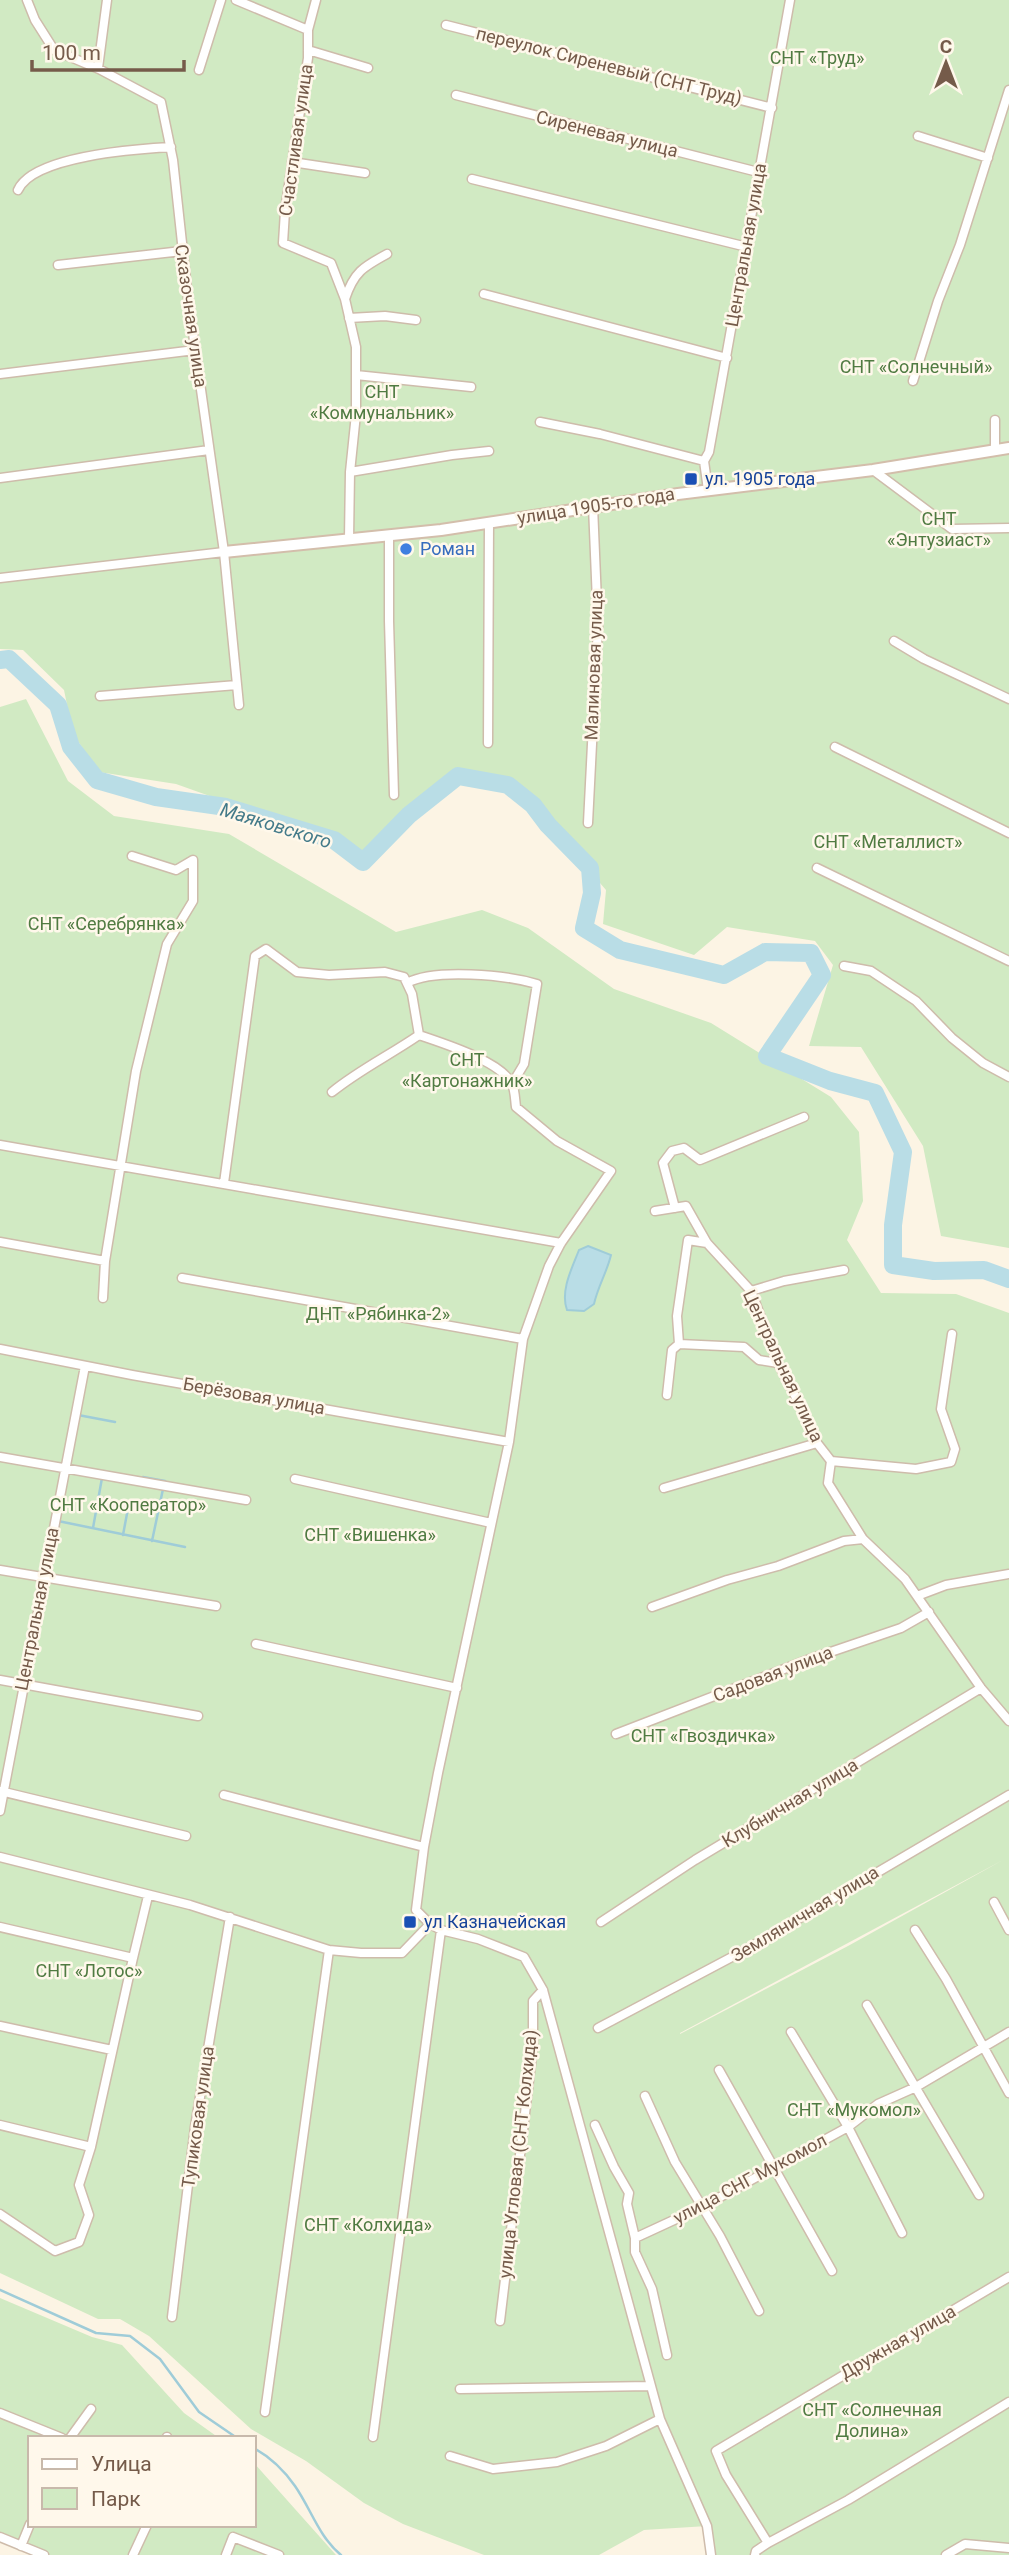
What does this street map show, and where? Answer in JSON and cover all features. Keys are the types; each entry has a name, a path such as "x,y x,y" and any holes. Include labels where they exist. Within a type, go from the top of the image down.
{"street":[{"name":"Сказочная улица","path":"27,0 34,20 54,50 98,68 161,102 171,147 182,251 224,552 239,705"},
{"path":"98,68 107,0"},
{"path":"199,70 221,0"},
{"path":"236,0 308,30"},
{"name":"Счастливая улица","path":"316,0 308,30 308,50 283,243 331,263 345,299 356,347 356,414 350,472 349,539"},
{"name":"Центральная улица","path":"708,490 704,461 709,452 727,358 790,0"},
{"name":"переулок Сиреневый (СНТ Труд)","path":"446,25 772,108"},
{"path":"308,50 368,68"},
{"path":"913,381 1009,90"},
{"name":"Сиреневая улица","path":"456,95 758,172"},
{"path":"918,136 988,158"},
{"path":"18,190 22,181 58,163 114,151 171,147"},
{"path":"292,162 365,173"},
{"path":"472,178 747,247"},
{"path":"58,265 182,251"},
{"path":"345,299 351,283 362,267 387,254"},
{"path":"484,295 727,358"},
{"path":"349,318 386,316 416,320"},
{"path":"0,374 195,350"},
{"path":"356,376 471,387"},
{"path":"995,420 995,450"},
{"path":"540,422 600,434 704,461"},
{"name":"улица 1905-го года","path":"224,552 389,537 708,490 873,470 1009,448"},
{"path":"0,478 209,450"},
{"path":"350,472 489,451"},
{"path":"873,470 951,529 1009,528"},
{"name":"Малиновая улица","path":"588,823 598,626 593,506"},
{"path":"488,743 489,522"},
{"path":"389,537 388,621 394,795"},
{"path":"0,578 224,552"},
{"path":"894,641 924,659 1009,699"},
{"path":"100,696 237,685"},
{"path":"835,747 1009,833"},
{"path":"103,1298 105,1261 136,1071 167,944 192,901 193,860 176,870 132,856"},
{"path":"817,868 1009,961"},
{"path":"224,1183 255,956 266,948 297,972 329,975 385,972 404,977 412,994 419,1035"},
{"path":"844,966 871,971 915,1001 983,1063 1009,1077"},
{"path":"407,984 419,977 447,974 524,980 537,984 524,1064 512,1084"},
{"path":"419,1035 465,1051 498,1070 512,1084 516,1107 557,1141 611,1171 561,1243 549,1266 523,1339 509,1442 424,1847 416,1910 430,1924 441,1930 524,1957 543,1990 660,2419 707,2525 711,2555"},
{"path":"332,1092 351,1076 419,1035"},
{"path":"655,1211 675,1208 663,1163 671,1151 684,1148 700,1160 804,1117"},
{"path":"0,1145 561,1243"},
{"name":"Центральная улица","path":"675,1208 686,1206 707,1243 751,1291 778,1363 817,1443 831,1461 828,1483 863,1539 905,1579 981,1688 1009,1721"},
{"path":"679,1344 677,1316 688,1240 707,1243"},
{"path":"0,1242 105,1261"},
{"path":"751,1291 784,1281 844,1269"},
{"path":"182,1278 523,1339"},
{"path":"831,1461 916,1469 951,1462 955,1448 941,1409 953,1334"},
{"path":"667,1395 671,1350 679,1344 744,1347 760,1360 778,1363"},
{"name":"Берёзовая улица","path":"0,1349 509,1442"},
{"name":"Центральная улица","path":"0,1811 85,1366"},
{"path":"664,1488 817,1443"},
{"path":"0,1457 246,1500"},
{"path":"295,1479 491,1523"},
{"path":"652,1607 727,1580 778,1566 844,1541 863,1539"},
{"path":"0,1570 216,1606"},
{"path":"917,1596 946,1585 1009,1574"},
{"name":"Садовая улица","path":"616,1734 810,1659 901,1628 929,1612"},
{"path":"257,1644 457,1688"},
{"path":"0,1680 198,1716"},
{"name":"Клубничная улица","path":"601,1922 695,1860 981,1688"},
{"path":"2,1792 186,1836"},
{"path":"223,1795 424,1847"},
{"name":"Земляничная улица","path":"598,2028 747,1949 1009,1795"},
{"path":"0,1857 190,1905 329,1950 402,1953 430,1924"},
{"path":"0,2214 55,2250 79,2242 89,2215 79,2185 91,2147 148,1896"},
{"path":"994,1902 1009,1930"},
{"name":"Тупиковая улица","path":"172,2317 194,2127 230,1917"},
{"path":"0,1927 133,1958"},
{"path":"373,2437 441,1930"},
{"path":"915,1930 985,2047 1009,2093"},
{"path":"265,2412 329,1950"},
{"name":"улица Угловая (СНТ Колхида)","path":"500,2321 533,2047 533,2001 543,1990"},
{"path":"867,2005 979,2195"},
{"path":"0,2026 112,2050"},
{"path":"791,2032 848,2127 902,2233"},
{"name":"улица СНГ Мукомол","path":"635,2238 702,2207 848,2127 878,2104 916,2087 1009,2032"},
{"path":"719,2070 832,2271"},
{"path":"645,2096 676,2162 759,2311"},
{"path":"0,2125 91,2147"},
{"path":"595,2125 629,2193 627,2204 635,2238 635,2252 652,2289 667,2355"},
{"name":"Дружная улица","path":"768,2543 726,2475 716,2451 1009,2277"},
{"path":"460,2389 651,2386"},
{"path":"755,2555 756,2551 768,2543 848,2501 1009,2402"},
{"path":"71,2436 91,2409"},
{"path":"0,2413 57,2436"},
{"path":"450,2456 493,2469 556,2462 606,2446 660,2419"},
{"path":"21,2546 29,2527"},
{"path":"133,2555 146,2527"},
{"path":"0,2537 44,2555"},
{"path":"226,2555 233,2537 279,2555"},
{"path":"946,2555 965,2544 1009,2548"}],"green space":[{"name":"СНТ «Коммунальник»","path":"0,0 1009,0 1009,1248 941,1236 923,1146 861,1047 809,1046 833,965 815,941 727,927 694,955 603,924 606,890 533,805 508,785 458,776 363,862 331,839 176,784 99,772 73,734 64,690 23,650 0,649"},
{"path":"26,699 68,781 114,816 229,834 396,932 482,910 528,928 614,989 711,1023 831,1097 859,1132 863,1201 847,1240 881,1293 956,1294 1009,1313 1009,2555 711,2555 707,2526 644,2530 599,2555 484,2555 403,2524 364,2503 306,2461 251,2429 149,2336 120,2319 98,2319 0,2273 0,707","holes":["1003,1860 848,1946 680,2034"]},
{"path":"0,2298 92,2337 122,2345 184,2413 216,2436 28,2436 28,2527 256,2527 256,2465 336,2555 44,2555 0,2537"}],"water":[{"path":"588,1246 611,1255 594,1304 584,1311 567,1310 565,1295 570,1272 579,1250"}],"waterway":[{"name":"Маяковского","path":"0,660 9,659 58,705 71,747 97,780 156,797 226,807 334,840 363,862 409,815 458,776 508,785 533,805 548,825 590,868 592,893 584,928 620,950 724,975 765,952 811,953 822,975 767,1056 830,1081 875,1093 903,1152 893,1225 893,1265 934,1271 984,1270 1009,1279"},
{"path":"78,1415 115,1422"},
{"path":"143,1477 165,1481"},
{"path":"93,1528 102,1478"},
{"path":"152,1541 163,1489"},
{"path":"123,1535 129,1503"},
{"path":"58,1521 185,1547"},
{"path":"0,2290 96,2333 130,2336 160,2359 199,2412 234,2436"},
{"path":"256,2449 291,2480 321,2531 341,2555"}],"place":[{"name":"ул. 1905 года","path":"691,479"},
{"name":"Роман","path":"406,549"},
{"name":"ул Казначейская","path":"410,1922"}],"park label":[{"name":"СНТ «Труд»","path":"817,58"},
{"name":"СНТ «Солнечный»","path":"916,367"},
{"name":"СНТ «Энтузиаст»","path":"939,529"},
{"name":"СНТ «Металлист»","path":"888,842"},
{"name":"СНТ «Серебрянка»","path":"106,924"},
{"name":"СНТ «Картонажник»","path":"467,1070"},
{"name":"ДНТ «Рябинка-2»","path":"378,1314"},
{"name":"СНТ «Кооператор»","path":"128,1505"},
{"name":"СНТ «Вишенка»","path":"370,1535"},
{"name":"СНТ «Гвоздичка»","path":"703,1736"},
{"name":"СНТ «Лотос»","path":"89,1971"},
{"name":"СНТ «Мукомол»","path":"854,2110"},
{"name":"СНТ «Колхида»","path":"368,2225"},
{"name":"СНТ «Солнечная Долина»","path":"872,2420"}]}
